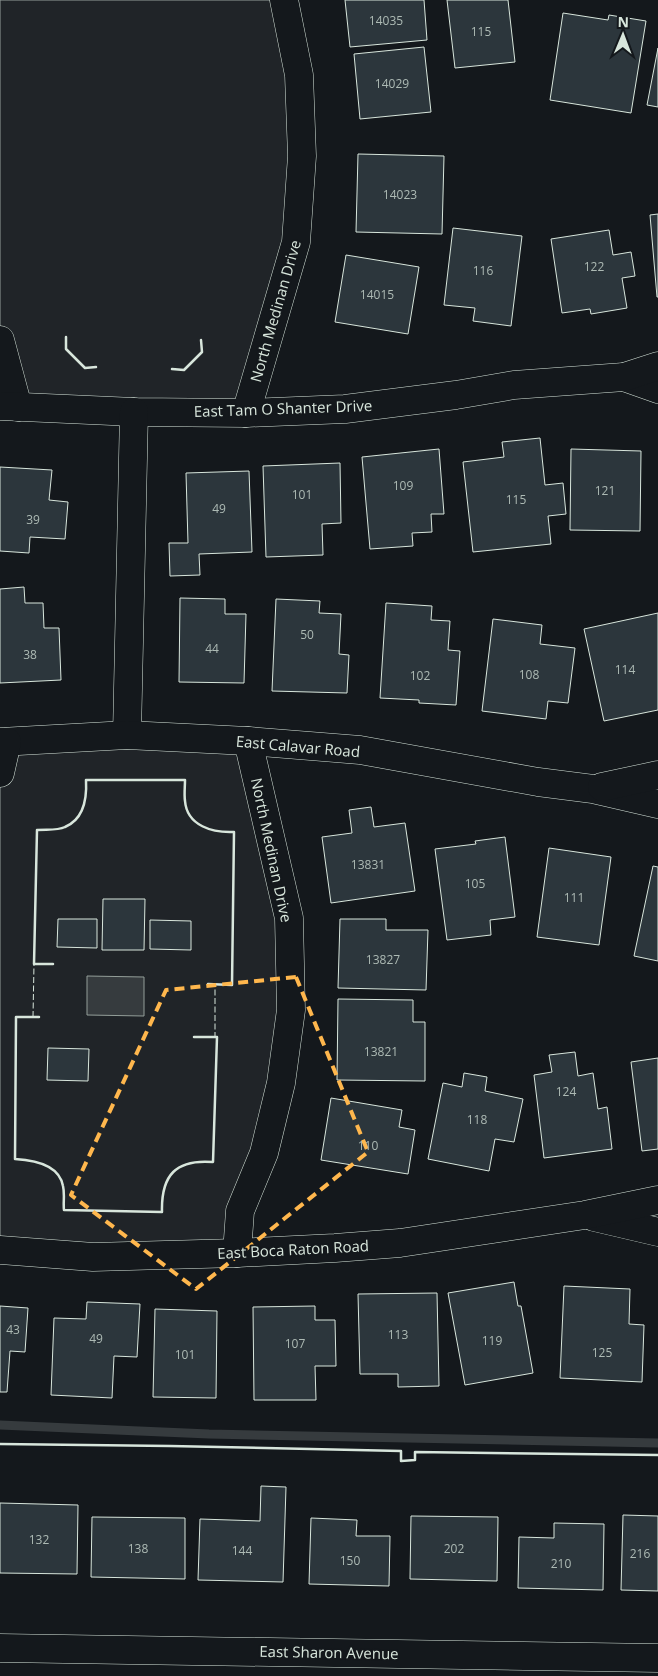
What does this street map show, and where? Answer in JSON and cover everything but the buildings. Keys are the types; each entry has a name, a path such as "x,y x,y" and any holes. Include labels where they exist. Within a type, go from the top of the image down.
{"street":[{"name":"North Medinan Drive","path":"246,412 296,242 302,156 298,75 284,0"},
{"path":"0,340 9,406"},
{"name":"East Tam O Shanter Drive","path":"9,406 134,412 246,412 345,408 456,395 514,384 624,377 658,366"},
{"name":"East Tam O Shanter Drive","path":"624,377 658,389"},
{"path":"127,735 134,412"},
{"name":"East Calavar Road","path":"4,742 127,735 248,741 360,750 538,782 593,789 658,804"},
{"name":"North Medinan Drive","path":"237,1253 240,1211 264,1153 280,1083 291,1010 289,918 248,741"},
{"path":"0,773 4,742"},
{"name":"East Calavar Road","path":"593,789 658,775"},
{"name":"East Boca Raton Road","path":"0,1250 93,1257 335,1248 400,1243 585,1215 658,1200"},
{"name":"East Boca Raton Road","path":"585,1215 658,1232"},
{"name":"East Sharon Avenue","path":"0,1648 423,1665 658,1658"}],"highlighted area":[{"path":"296,977 368,1152 196,1289 71,1195 166,990"}],"shaded area":[{"path":"0,0 284,0 302,156 246,413 18,407 0,340"},
{"path":"248,741 291,1010 237,1253 0,1250 0,770 7,742"},
{"path":"87,976 144,977 144,1016 87,1015"}],"waterway":[{"path":"0,1425 209,1434 658,1443"}],"fence":[{"path":"33,1017 34,964"},
{"path":"215,985 215,1038"}],"wall":[{"path":"66,337 66,349 85,368 96,367"},
{"path":"172,369 184,370 202,352 201,340"},
{"path":"53,964 34,964 37,830 62,828 76,819 85,801 86,780 185,780 185,801 191,817 202,826 210,829 234,832 232,985 208,984"},
{"path":"39,1017 16,1017 15,1159 37,1162 51,1168 56,1173 61,1179 63,1186 64,1210 162,1212 164,1188 173,1172 189,1163 213,1162 217,1037 194,1037"},
{"path":"0,1444 401,1451 401,1461 415,1460 415,1452 658,1455"}]}
